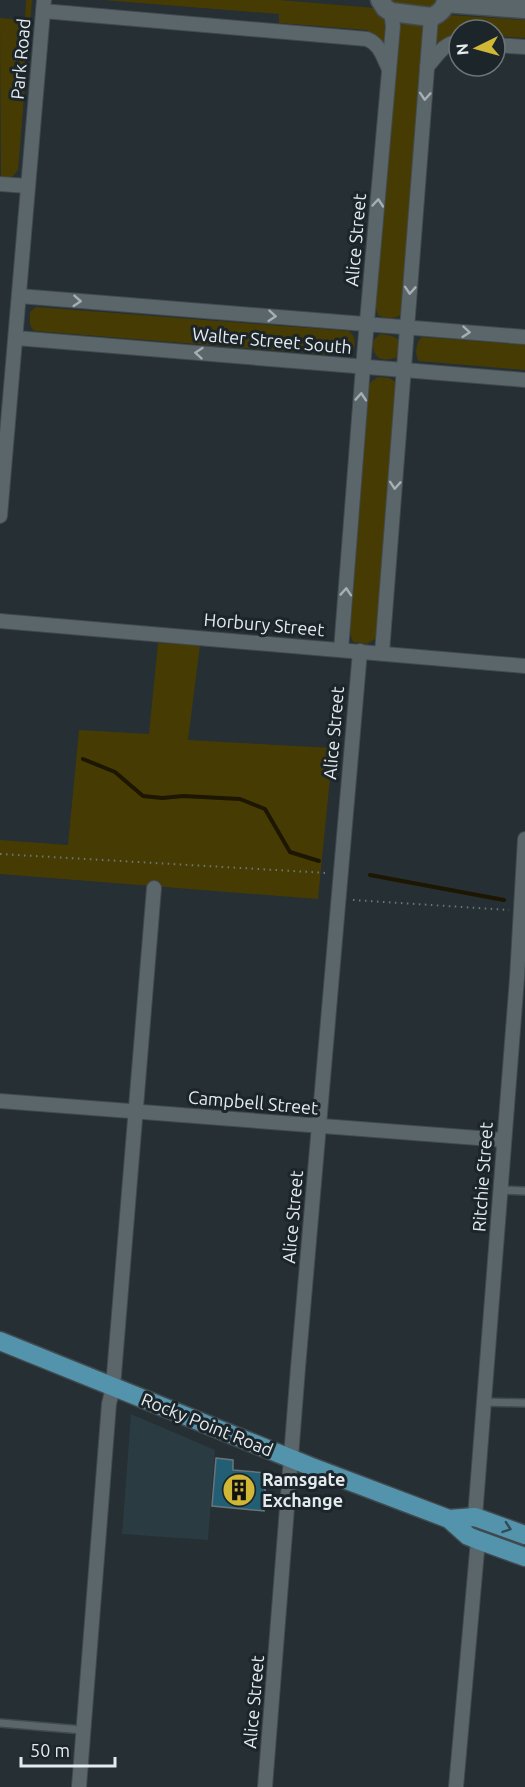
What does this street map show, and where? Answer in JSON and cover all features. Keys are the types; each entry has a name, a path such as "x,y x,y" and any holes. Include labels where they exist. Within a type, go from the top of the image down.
{"main road":[{"path":"386,6 431,17 442,10 446,2 525,9"},
{"name":"Rocky Point Road","path":"0,1341 291,1459 449,1519 468,1536 525,1557"},
{"name":"Rocky Point Road","path":"449,1519 476,1517 525,1534"}],"street":[{"path":"43,6 367,39 374,41 379,47 389,70"},
{"name":"Park Road","path":"0,516 2,461 16,338 43,6"},
{"name":"Alice Street","path":"341,650 393,26 386,6"},
{"path":"382,653 431,17"},
{"path":"507,46 525,47"},
{"path":"427,67 439,52 447,47"},
{"path":"0,184 28,186"},
{"name":"Walter Street South","path":"19,296 525,337"},
{"name":"Walter Street South","path":"16,338 525,380"},
{"name":"Horbury Street","path":"0,621 525,666"},
{"name":"Alice Street","path":"265,1787 360,651"},
{"name":"Ritchie Street","path":"476,1517 517,978 525,839"},
{"path":"79,1787 154,888"},
{"name":"Campbell Street","path":"0,1101 504,1140"},
{"path":"456,1787 477,1540"}],"lane":[{"path":"501,1190 525,1191"},
{"path":"484,1402 525,1403"},
{"path":"0,1723 83,1730"}],"path":[{"path":"0,854 340,874"},
{"path":"353,900 509,910 521,898"}],"shaded area":[{"path":"26,0 32,0 18,170 12,177 1,178 0,18 25,20"},
{"path":"103,0 279,0 375,8 385,19 388,28 386,52 373,34 367,30 279,23 279,14"},
{"path":"390,0 437,1 434,6 417,8 400,6"},
{"path":"448,15 494,18 447,18 447,38 434,49 438,23"},
{"path":"507,19 525,20 525,38 507,37"},
{"path":"396,20 426,22 402,314 390,318 378,315 375,306"},
{"path":"36,307 348,331 355,343 353,351 348,356 35,331 30,325 30,312"},
{"path":"380,334 398,339 400,346 397,357 382,359 376,355 373,341"},
{"path":"422,337 525,345 525,370 419,361 416,349"},
{"path":"378,377 389,378 396,382 396,386 377,633 375,639 367,644 353,642 350,634 369,387 370,383"},
{"path":"158,643 200,645 188,740 333,748 318,899 0,874 0,840 68,845 79,730 149,734"},
{"path":"131,1414 215,1450 208,1540 122,1534"}],"building":[{"name":"Ramsgate Exchange","path":"216,1458 233,1460 233,1470 266,1473 264,1511 212,1506"}],"waterway":[{"path":"83,759 115,772 143,796 240,799 265,809 290,852 319,861"},
{"path":"370,875 504,900"}],"place":[{"name":"Ramsgate Exchange","path":"239,1490"}]}
